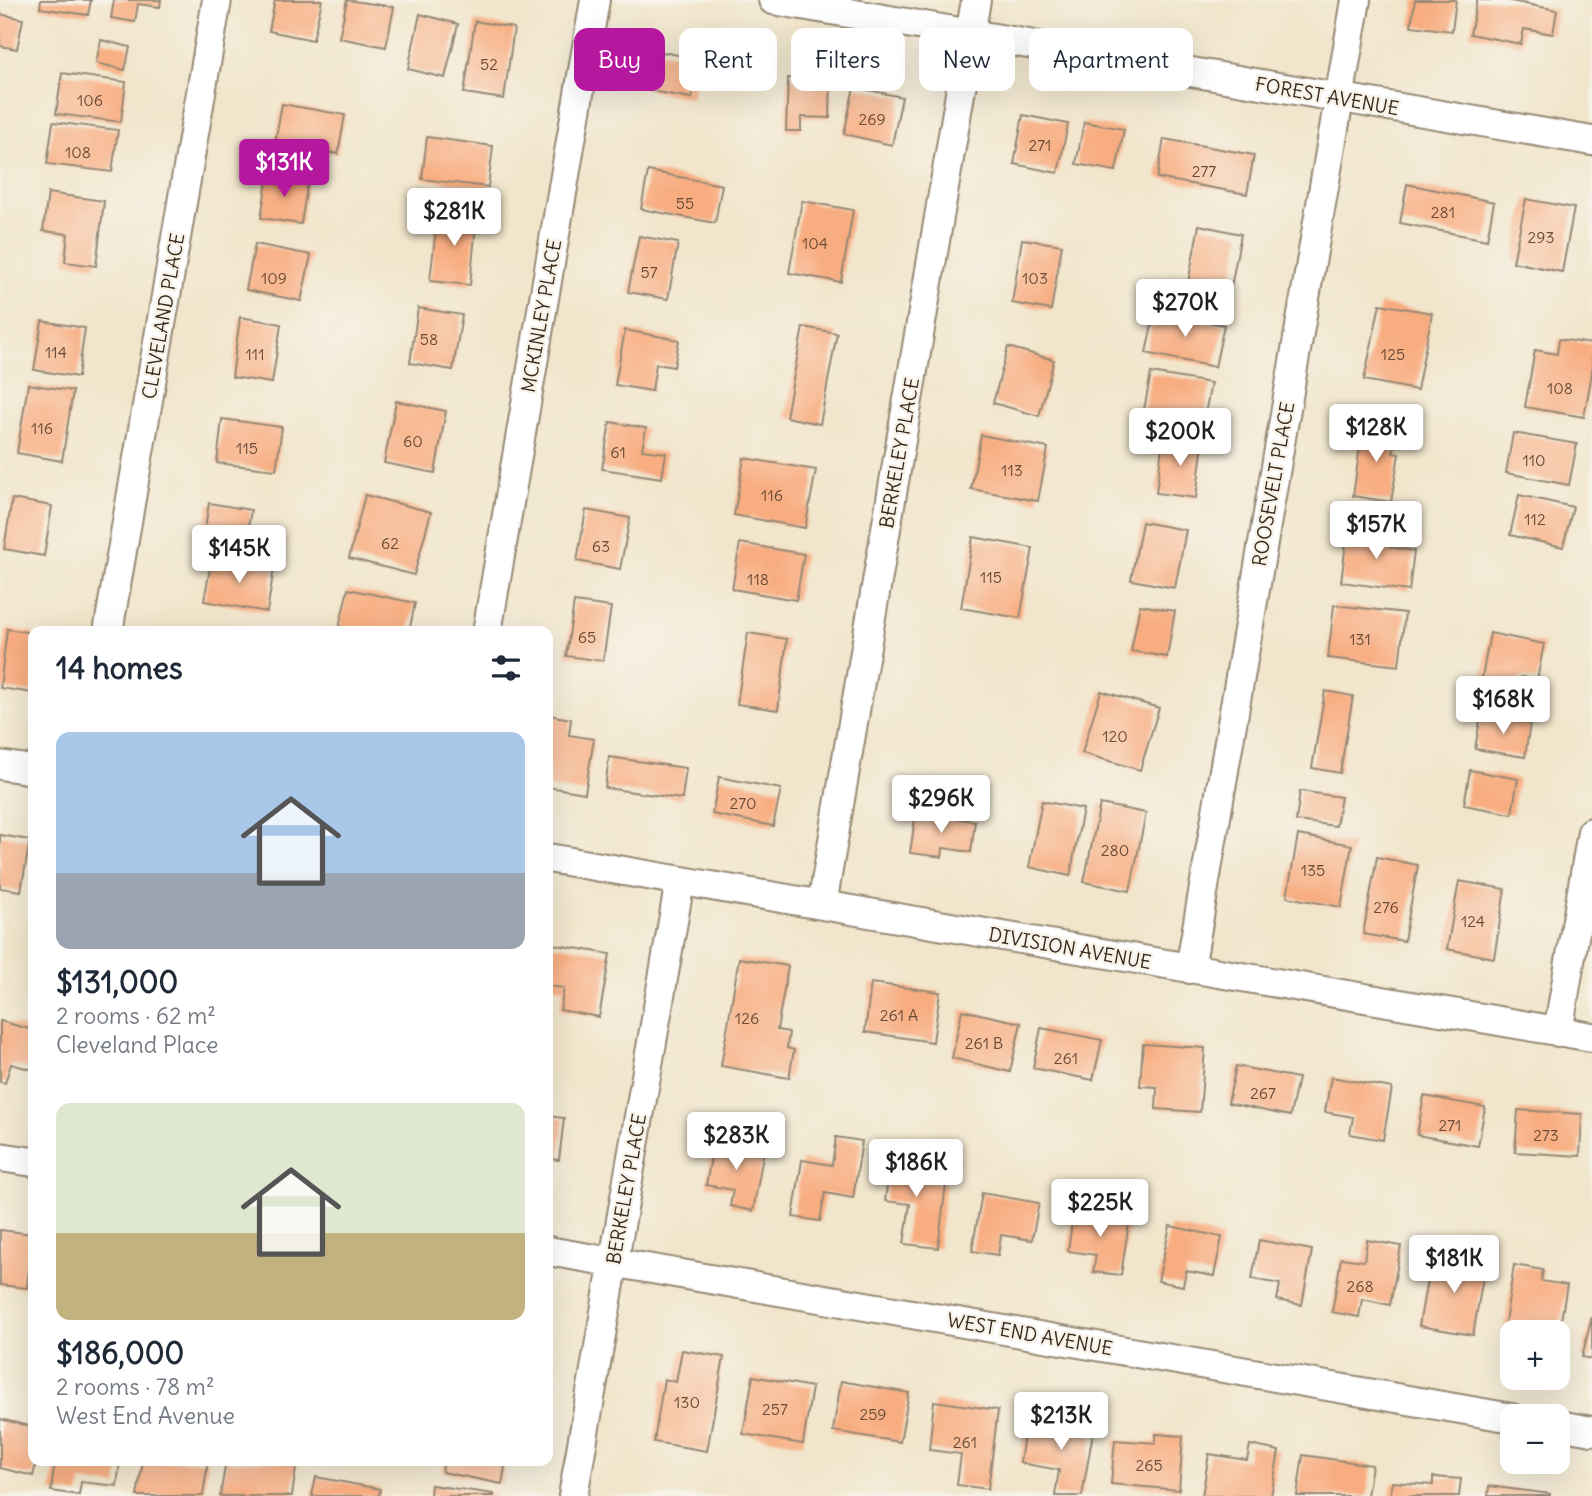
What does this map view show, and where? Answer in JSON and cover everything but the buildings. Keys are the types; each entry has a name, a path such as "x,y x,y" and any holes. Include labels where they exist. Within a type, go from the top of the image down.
{"street":[{"name":"CLEVELAND PLACE","path":"109,626 217,0"},
{"name":"MCKINLEY PLACE","path":"488,626 595,0"},
{"name":"FOREST AVENUE","path":"773,0 935,28"},
{"name":"BERKELEY PLACE","path":"971,28 976,0"},
{"name":"ROOSEVELT PLACE","path":"1190,969 1356,0"},
{"name":"FOREST AVENUE","path":"1015,42 1592,141"},
{"name":"BERKELEY PLACE","path":"822,905 960,91"},
{"path":"0,765 28,769"},
{"path":"1558,1032 1592,832"},
{"name":"DIVISION AVENUE","path":"553,860 1592,1037"},
{"name":"BERKELEY PLACE","path":"573,1496 680,881"},
{"path":"0,1157 28,1162"},
{"name":"WEST END AVENUE","path":"553,1252 1500,1416"},
{"path":"1570,1427 1592,1431"}]}
